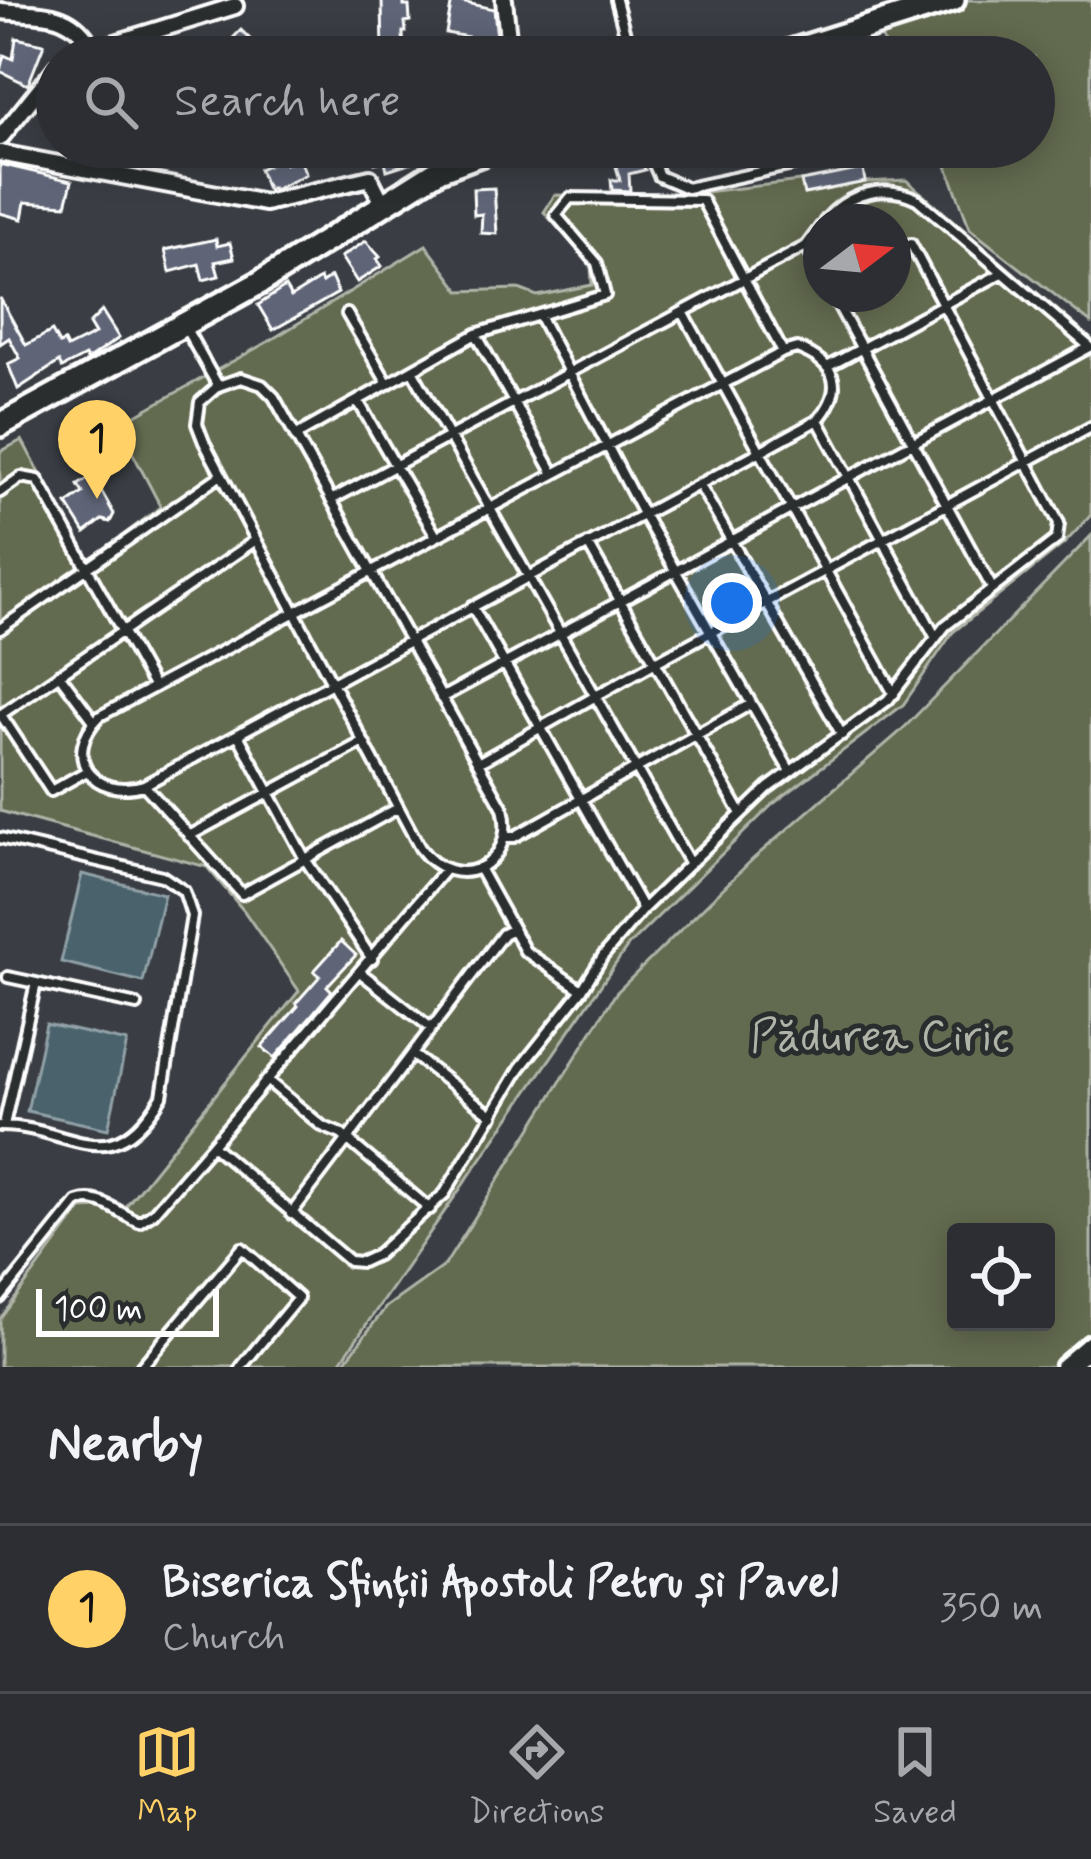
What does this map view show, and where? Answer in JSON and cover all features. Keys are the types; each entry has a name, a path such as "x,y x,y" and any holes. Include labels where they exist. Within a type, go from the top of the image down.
{"main road":[{"path":"839,36 953,0"},
{"path":"0,425 184,326 444,168"}],"street":[{"path":"504,0 508,36"},
{"path":"136,36 235,6"},
{"path":"0,11 65,17 85,36"},
{"path":"0,138 36,94"},
{"path":"0,153 36,160"},
{"path":"80,168 266,203 370,178 383,204"},
{"path":"1065,1367 1091,1345"}],"lane":[{"path":"616,0 626,36"},
{"path":"655,168 658,176 687,188 779,168"},
{"path":"441,698 1091,347 917,199 896,188 840,204"},
{"path":"296,436 476,334 605,295 597,263 556,215 570,198 702,200 783,352"},
{"path":"212,1145 349,1261 377,1256 446,1193 520,1068 643,909 740,812 894,694 935,636 991,586 1057,539 1060,530 1027,462 911,244"},
{"path":"331,500 803,248"},
{"path":"829,367 1002,273"},
{"path":"683,312 894,694"},
{"path":"842,312 991,586"},
{"path":"347,314 388,384"},
{"path":"539,316 643,514 790,771"},
{"path":"184,326 218,386"},
{"path":"476,334 554,475"},
{"path":"797,348 829,367 835,383 833,402 818,420 144,785 125,791 102,786 87,771 82,755 84,736 94,721 293,610 783,352 797,348"},
{"path":"412,370 690,864"},
{"path":"242,378 262,385 296,436 503,808 506,837 493,860 479,868 463,873 444,871 420,848 221,475 197,424 200,402 218,386 242,378"},
{"path":"358,401 436,536"},
{"path":"818,420 935,636"},
{"path":"478,763 593,696 1091,428"},
{"path":"0,629 221,475"},
{"path":"0,492 21,477 38,480 153,686"},
{"path":"699,484 842,735"},
{"path":"87,771 52,791 0,714 256,540"},
{"path":"588,544 740,812"},
{"path":"472,606 643,909"},
{"path":"59,674 94,721"},
{"path":"506,837 514,838 751,704"},
{"path":"238,734 305,859 372,959"},
{"path":"188,836 363,742"},
{"path":"144,785 242,894 398,808"},
{"path":"0,838 162,876 184,890 192,916 162,1096 152,1113 121,1142 101,1146 2,1125 36,983"},
{"path":"479,868 525,951 582,990"},
{"path":"0,1298 77,1202 90,1198 139,1222 153,1213 444,871"},
{"path":"291,1214 503,934 511,930"},
{"path":"361,973 431,1028"},
{"path":"8,976 137,1005"},
{"path":"412,1054 494,1115"},
{"path":"268,1082 430,1209"},
{"path":"141,1367 242,1248 298,1298 241,1367"}],"green space":[{"path":"951,0 1091,0 1091,323 970,229 948,168 1055,168 1055,36 881,36 877,23"},
{"path":"906,180 1091,339 1091,515 1065,543 953,632 903,705 773,804 628,946 337,1367 0,1367 0,1319 81,1209 100,1208 117,1217 299,991 207,867 0,811 0,452 22,440 88,561 161,507 118,425 271,340 426,245 460,291 519,289 537,296 592,285 591,265 544,212 555,195 661,197 801,181 805,194 865,182"},
{"name":"Pădurea Ciric","path":"1091,536 1091,1367 341,1367 386,1307 445,1265 616,993 754,858 901,731"}],"water":[{"path":"82,874 164,894 143,982 61,962"},
{"path":"46,1024 127,1042 108,1129 27,1111"}],"building":[{"path":"382,0 404,0 410,21 405,22 406,32 383,36"},
{"path":"452,0 494,9 497,36 446,33"},
{"path":"16,38 36,42 36,64 28,85 0,71 4,55 13,59"},
{"path":"0,164 72,181 66,205 25,202 22,219 0,213"},
{"path":"303,168 306,174 267,189 259,169"},
{"path":"616,168 644,168 629,174 630,191 612,190 611,180 620,180"},
{"path":"863,169 865,182 804,194 801,181"},
{"path":"494,188 497,234 481,233 482,214 474,215 473,189"},
{"path":"216,239 217,246 230,243 234,258 215,262 219,276 203,280 199,264 170,272 165,250"},
{"path":"366,241 382,266 357,282 341,257"},
{"path":"331,277 338,293 273,330 258,305 285,287 291,297"},
{"path":"0,298 26,345 52,331 67,348 95,334 89,324 102,311 119,338 87,360 85,356 62,368 59,362 18,389 8,364 20,358 9,338 0,344"},
{"path":"93,476 114,514 110,522 102,520 85,533 67,504 83,493 78,485"},
{"path":"341,941 356,955 327,986 332,991 275,1058 262,1047 298,1006 320,976 314,971"}],"place":[{"name":"Biserica Sfinții Apostoli Petru și Pavel","path":"97,499"}]}
